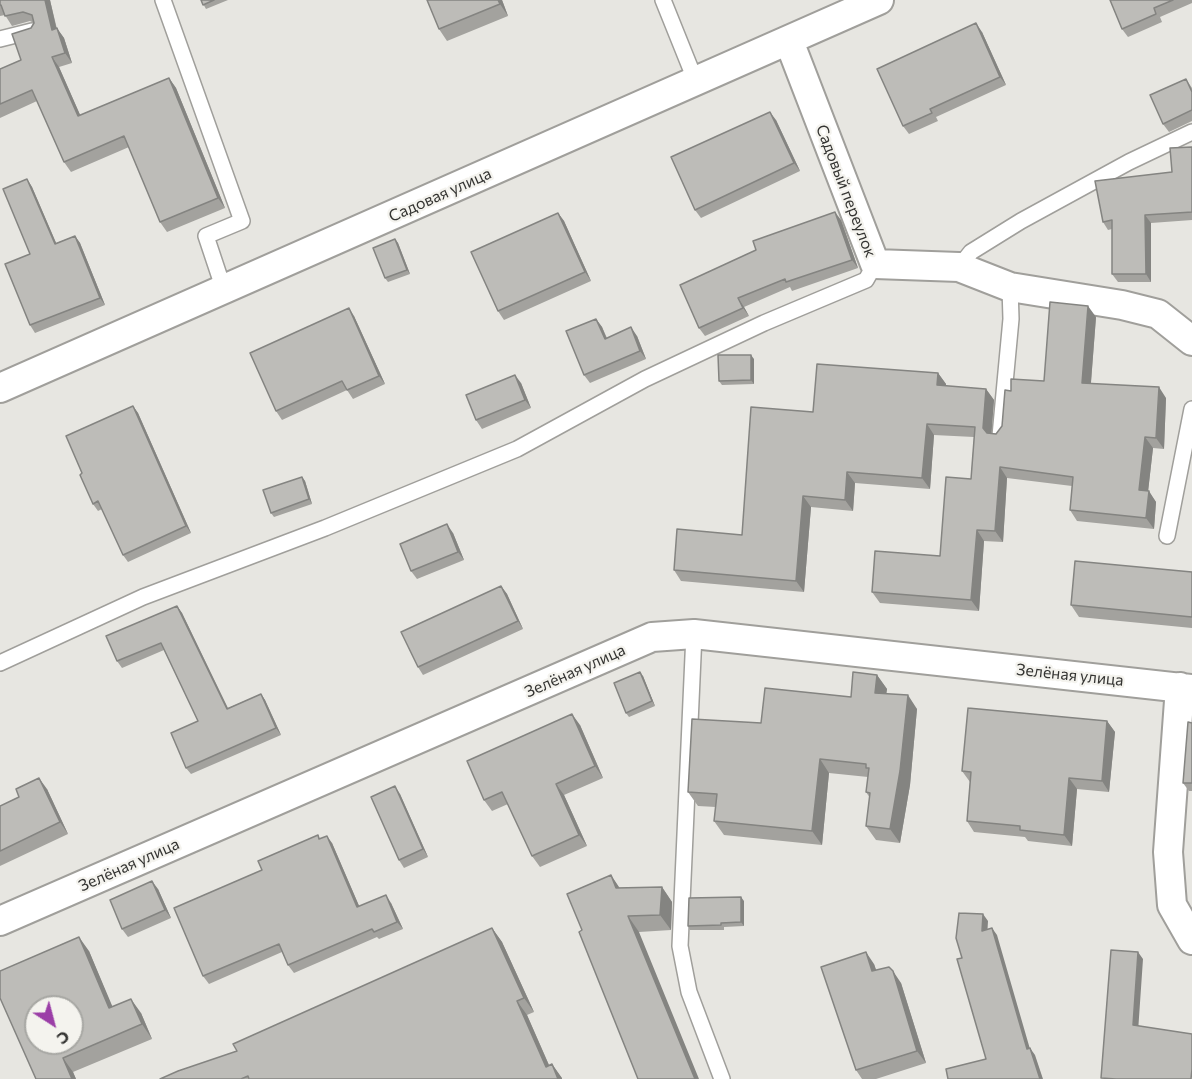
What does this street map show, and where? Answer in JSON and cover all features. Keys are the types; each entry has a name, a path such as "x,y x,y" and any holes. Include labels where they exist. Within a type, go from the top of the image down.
{"street":[{"name":"Садовая улица","path":"0,388 879,0"},
{"name":"Садовый переулок","path":"789,41 874,264 959,267 1010,287 1122,304 1158,314 1192,341"},
{"name":"Зелёная улица","path":"0,921 652,637 694,634 1186,688"},
{"path":"1186,688 1168,852 1172,905 1192,940"}],"lane":[{"path":"163,0 242,220 206,236 224,290"},
{"path":"663,0 696,82"},
{"path":"0,39 32,30"},
{"path":"959,267 971,252 1021,221 1130,162 1192,132"},
{"path":"0,663 143,597 325,528 517,448 645,379 764,323 866,280 874,264"},
{"path":"1000,436 1011,319 1010,287"},
{"path":"1167,536 1192,410"},
{"path":"694,634 680,946 689,992 722,1079"}],"building":[{"path":"0,0 45,0 52,30 57,28 65,53 52,57 78,116 169,78 218,198 160,222 124,136 64,162 32,90 0,104 0,69 21,60 12,34 31,28 34,23 32,15 23,12 5,16"},
{"path":"201,0 214,0 203,5"},
{"path":"427,0 498,0 500,4 439,29"},
{"path":"1110,0 1173,0 1154,8 1156,14 1122,29"},
{"path":"976,23 1000,77 930,109 932,113 903,126 877,69"},
{"path":"1186,79 1192,92 1192,110 1163,124 1150,95"},
{"path":"770,112 794,163 695,210 671,157"},
{"path":"1192,147 1192,212 1145,215 1146,274 1112,274 1112,220 1103,222 1095,181 1172,172 1170,148"},
{"path":"27,179 55,244 75,236 100,298 30,325 5,264 30,254 3,189"},
{"path":"835,212 852,260 786,282 785,279 738,298 743,308 699,328 680,285 756,250 753,241"},
{"path":"558,213 585,272 498,311 471,252"},
{"path":"395,239 407,270 385,278 373,248"},
{"path":"1050,302 1088,306 1082,383 1159,387 1156,438 1145,437 1139,490 1149,491 1146,518 1070,510 1073,477 1000,467 995,531 977,530 971,600 872,592 875,551 940,556 946,477 971,479 975,427 927,424 922,478 847,472 845,500 803,496 796,581 674,570 677,529 742,535 751,407 813,412 817,364 938,373 937,385 986,389 983,428 987,433 996,434 1002,426 1005,390 1011,391 1011,379 1044,381"},
{"path":"349,308 379,376 347,390 342,381 276,411 250,353"},
{"path":"596,319 605,339 631,327 640,351 584,375 566,331"},
{"path":"718,355 751,355 751,380 719,381"},
{"path":"515,375 525,400 476,420 466,395"},
{"path":"133,406 186,526 123,555 98,501 93,504 66,436"},
{"path":"302,477 309,499 271,513 263,490"},
{"path":"447,524 458,552 411,571 400,544"},
{"path":"1075,561 1192,572 1192,617 1071,605"},
{"path":"501,586 518,621 418,667 401,632"},
{"path":"177,606 227,709 261,694 276,728 186,768 171,733 198,721 161,643 117,661 106,636"},
{"path":"640,672 652,701 626,713 614,683"},
{"path":"853,672 877,675 875,693 908,695 900,771 890,829 866,826 870,793 866,792 869,768 866,768 866,764 820,759 812,831 714,821 717,794 688,792 692,719 761,723 765,688 851,697"},
{"path":"968,708 1107,721 1102,781 1069,778 1064,835 1020,830 1020,826 967,821 971,772 962,771"},
{"path":"572,714 595,766 556,784 579,835 532,856 502,792 484,800 467,761"},
{"path":"1188,722 1192,723 1192,783 1183,783"},
{"path":"39,778 60,822 0,851 0,806 19,797 16,789"},
{"path":"395,786 423,849 399,860 371,797"},
{"path":"318,835 319,839 327,836 357,907 386,895 397,922 374,932 372,929 288,965 279,944 203,976 174,908 262,870 258,861"},
{"path":"611,875 616,888 662,887 660,915 628,916 695,1079 638,1079 579,932 582,930 567,894"},
{"path":"152,881 165,910 122,929 110,900"},
{"path":"741,897 741,922 688,926 689,898"},
{"path":"959,913 983,914 982,931 992,928 1027,1049 1030,1048 1040,1079 948,1079 946,1069 986,1059 957,959 962,958 956,938"},
{"path":"492,928 524,998 517,1001 546,1067 552,1064 558,1079 249,1079 248,1076 241,1079 160,1079 237,1051 233,1044"},
{"path":"79,937 109,1008 131,999 142,1024 84,1049 84,995 24,995 24,1052 0,998 0,971"},
{"path":"1111,950 1138,952 1133,1025 1192,1034 1191,1079 1101,1078"},
{"path":"866,952 872,971 889,967 893,971 917,1051 856,1070 821,967"},
{"path":"25,1055 70,1055 63,1058 72,1079 36,1079"}]}
